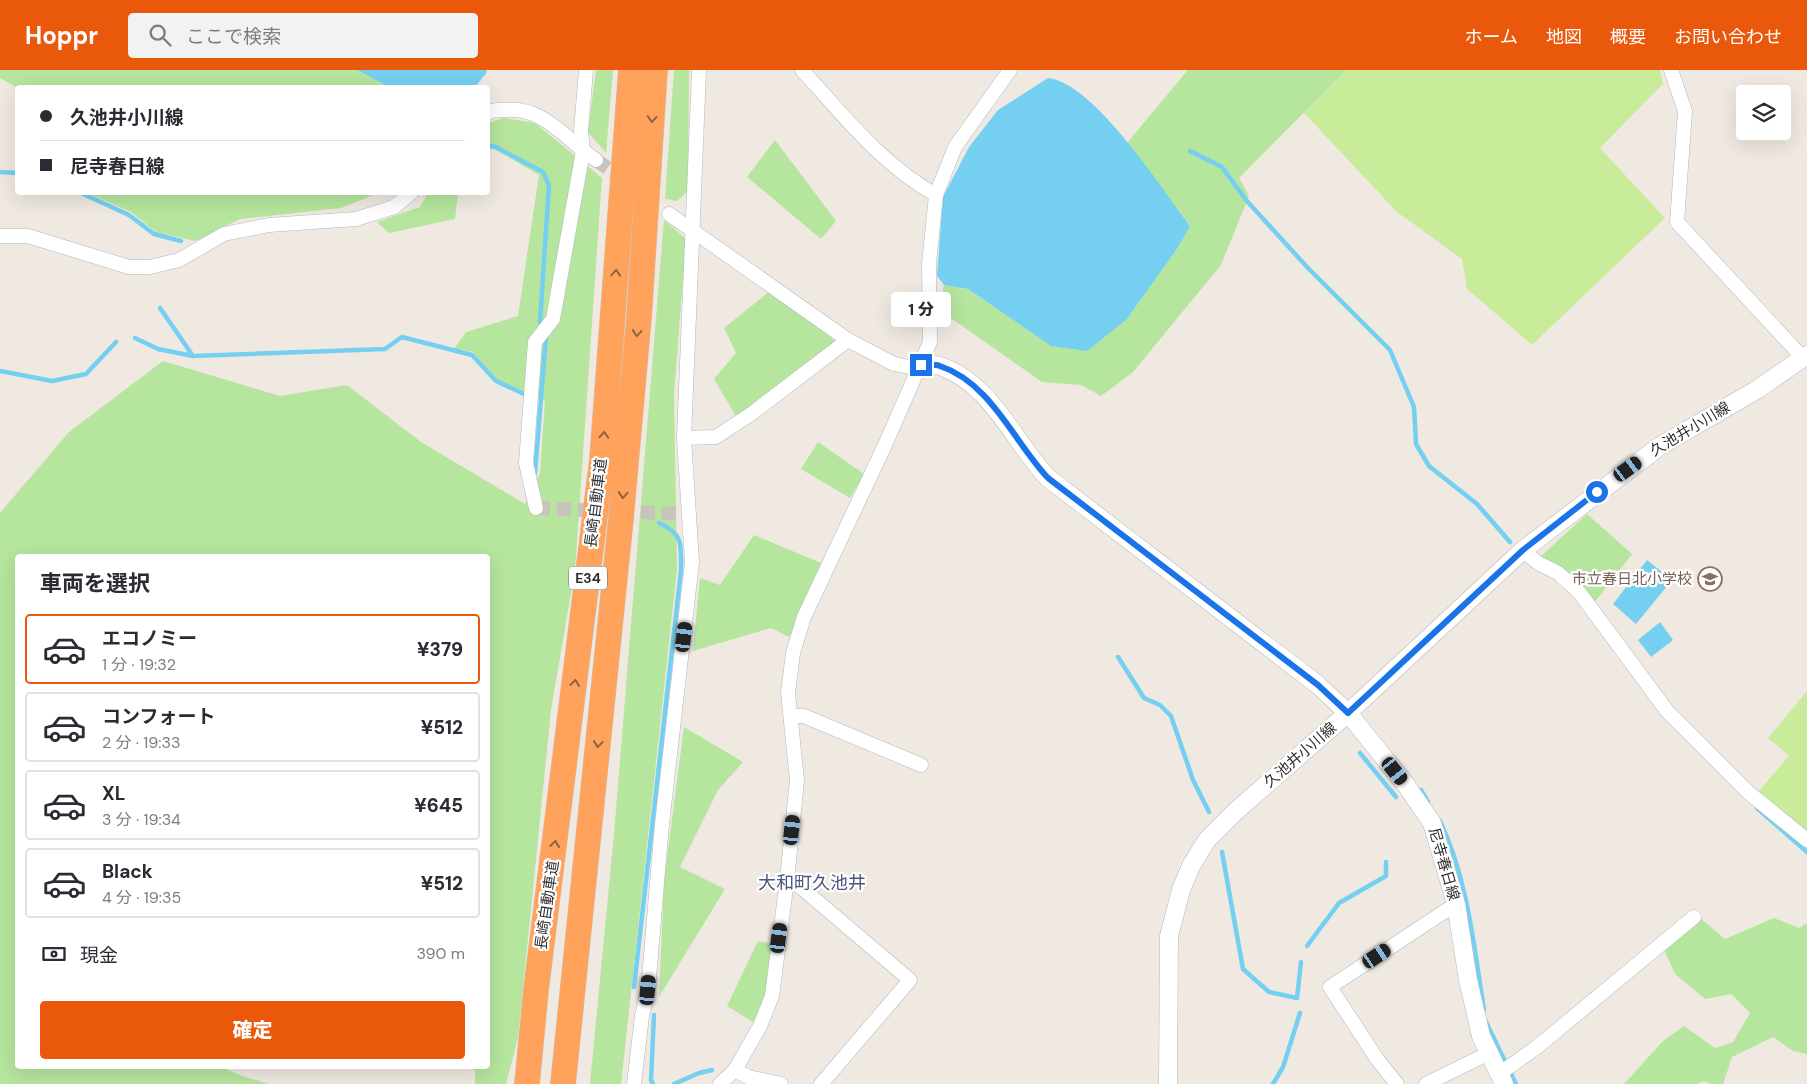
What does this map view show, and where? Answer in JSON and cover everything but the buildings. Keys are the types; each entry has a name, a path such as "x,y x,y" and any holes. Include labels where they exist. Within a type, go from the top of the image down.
{"highway":[{"name":"長崎自動車道","path":"527,1084 536,990 602,460 631,70"},
{"name":"長崎自動車道","path":"563,1084 623,499 639,317 655,70"},
{"path":"580,1084 585,1020 582,893"},
{"path":"516,1084 536,990"}],"street":[{"path":"536,508 526,463 535,342 553,319 583,151 582,130 586,70"},
{"path":"634,1084 642,1016 648,990 662,824 692,562 684,438 699,70"},
{"path":"802,70 881,156 914,183 936,195"},
{"path":"720,1084 735,1070 760,1026 772,996 787,880 797,780 788,693 793,653 804,617 930,342 929,264 936,195 955,147 1010,70"},
{"path":"1671,70 1685,111 1677,222 1805,357"},
{"path":"490,113 520,109 546,119 596,160"},
{"path":"0,236 28,236 129,267 150,267 179,260 224,234 269,225 356,219 394,207 408,195"},
{"path":"670,214 848,340 894,364 909,367 921,365"},
{"path":"684,438 716,437 751,414 848,340"},
{"name":"久池井小川線","path":"1168,1084 1169,936 1181,890 1191,866 1207,840 1236,810 1348,713 1523,550 1660,446 1758,389 1805,357"},
{"name":"尼寺春日線","path":"921,365 940,365 981,392 1010,428 1031,460 1048,478 1318,685 1348,713 1406,785 1432,823 1456,904 1468,980 1481,1036 1489,1053 1505,1074"},
{"path":"1523,550 1538,563 1558,573 1579,592 1667,711 1749,793 1807,840"},
{"path":"791,716 804,716 921,764"},
{"path":"787,880 797,884 910,980 821,1084"},
{"path":"1397,1084 1377,1059 1330,988 1456,904"},
{"path":"1505,1074 1694,917"},
{"path":"1426,1084 1489,1053"},
{"path":"735,1070 748,1077 781,1084"}],"green space":[{"path":"0,70 357,70 385,85 15,86 0,78"},
{"path":"596,70 613,70 606,153 588,132"},
{"path":"674,70 689,70 688,191 677,201 665,199"},
{"path":"1188,70 1346,70 1239,178 1249,196 1221,265 1133,372 1101,396 1081,385 1042,382 938,309 944,285 968,289 1051,346 1127,319 1177,249 1190,226 1127,143"},
{"path":"1346,70 1660,70 1663,84 1600,148 1665,218 1532,345 1467,289 1462,259 1397,212 1304,113"},
{"path":"504,118 535,123 602,178 575,570 551,710 518,1038 506,1084 475,1084 475,1070 472,1069 490,1069 490,554 15,554 15,1069 226,1069 269,1084 0,1084 0,513 69,432 163,361 280,396 347,385 421,442 525,504 540,473 545,400 497,380 473,352 454,349 466,332 518,316 539,175 494,149 490,150 490,122"},
{"path":"775,140 836,221 821,239 747,177"},
{"path":"93,195 373,195 341,208 240,219 195,241 156,232 131,212"},
{"path":"427,195 458,195 455,219 389,233 377,222 420,207"},
{"path":"664,220 686,239 674,395 677,569 621,1084 590,1084 614,834"},
{"path":"769,292 837,342 737,418 714,379 736,353 724,328"},
{"path":"818,442 864,474 850,498 801,469"},
{"path":"1587,514 1632,554 1594,603 1577,579 1541,556"},
{"path":"754,535 821,563 789,637 771,628 693,651 700,578 720,585"},
{"path":"1807,691 1807,832 1758,792 1789,756 1768,738"},
{"path":"684,727 743,762 718,790 680,867 725,889 659,997 664,881"},
{"path":"1694,913 1725,939 1774,918 1799,928 1807,923 1807,1054 1793,1051 1773,1037 1732,1057 1723,1084 1711,1084 1703,1081 1697,1084 1624,1084 1663,1041 1684,1026 1715,1048 1733,1042 1750,1013 1731,994 1705,999 1675,974 1660,941"},
{"path":"758,941 773,944 766,997 753,1022 727,1006"}],"water":[{"path":"357,70 486,70 487,72 477,85 385,85"},
{"path":"1048,78 1066,84 1086,98 1106,117 1145,164 1190,226 1177,249 1127,319 1087,351 1051,346 968,289 944,285 937,276 943,197 969,147 998,110"},
{"path":"1647,560 1672,580 1636,624 1613,604"},
{"path":"1660,622 1673,640 1651,657 1638,640"}],"waterway":[{"path":"490,146 494,146 543,172 549,185 540,322"},
{"path":"1190,151 1222,167 1246,200 1307,267 1390,350 1414,407 1416,444 1429,466 1477,504 1510,542"},
{"path":"0,172 15,173"},
{"path":"86,195 129,215 154,234 181,241"},
{"path":"160,308 193,356"},
{"path":"135,338 158,349 193,356 385,349 402,337 472,355 496,381 524,394"},
{"path":"535,473 546,337"},
{"path":"0,371 52,381 86,374 116,342"},
{"path":"634,987 681,570 681,547 677,536 659,523"},
{"path":"1118,657 1144,698 1160,705 1171,716 1193,780 1209,812"},
{"path":"1360,753 1396,797"},
{"path":"1421,790 1428,802"},
{"path":"1757,808 1807,852"},
{"path":"1440,821 1450,843 1464,890 1484,1010"},
{"path":"1222,852 1243,969 1269,992 1297,998 1301,962"},
{"path":"1307,946 1339,903 1386,876 1386,862"},
{"path":"1273,1084 1283,1067 1300,1013"},
{"path":"653,1084 651,1080 654,1015"},
{"path":"1485,1020 1516,1084"},
{"path":"674,1084 699,1073 712,1070"}],"tunnel":[{"path":"596,160 626,181"},
{"path":"536,508 689,514"}],"place":[{"name":"市立春日北小学校","path":"1710,579"}],"district":[{"name":"大和町久池井","path":"812,883"}],"route":[{"path":"921,365 940,365 981,392 1010,428 1031,460 1048,478 1318,685 1348,713 1523,550 1597,492"}]}
